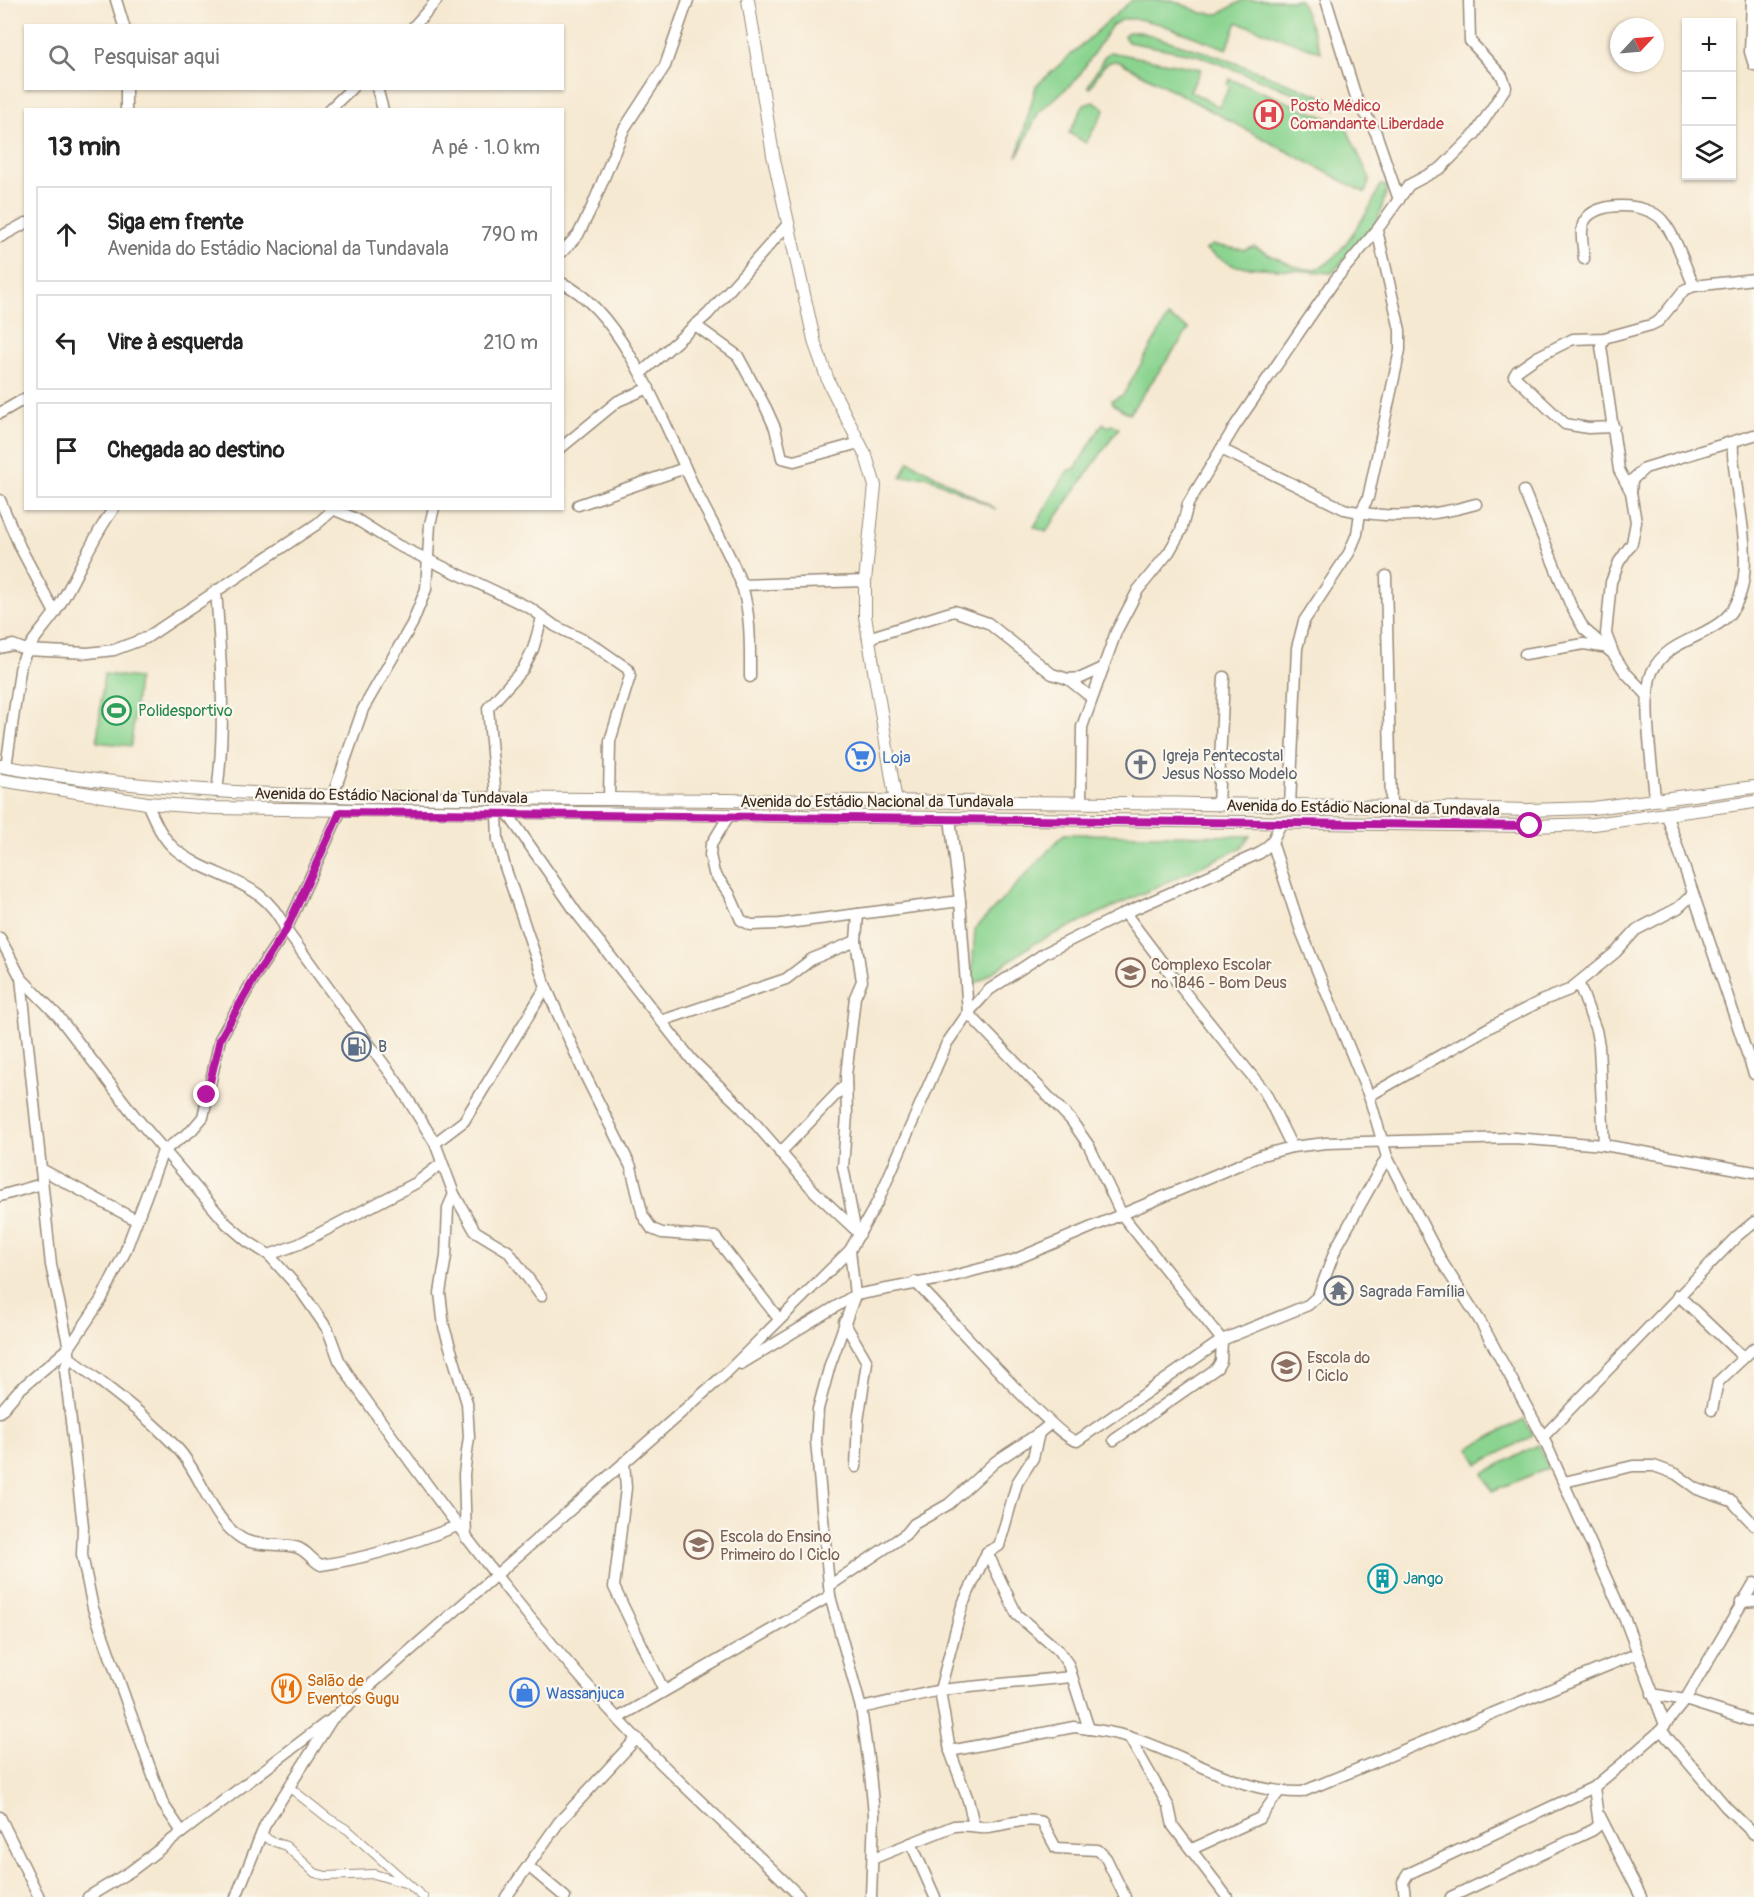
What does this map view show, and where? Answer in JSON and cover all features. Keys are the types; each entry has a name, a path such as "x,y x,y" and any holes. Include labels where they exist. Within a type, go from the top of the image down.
{"street":[{"path":"116,0 123,24"},
{"path":"416,24 437,0"},
{"path":"564,250 578,235 592,207 624,129 665,66 688,0"},
{"path":"748,0 773,155 815,344 829,382 866,456 875,486 865,581 868,638 896,802"},
{"path":"1326,0 1356,97 1376,133 1399,200"},
{"path":"1081,802 1080,741 1082,727 1092,698 1116,632 1138,590 1169,552 1181,531 1188,504 1221,450 1335,280 1377,230 1409,185 1441,168 1475,134 1506,87 1502,76 1470,41 1468,0"},
{"path":"1752,0 1750,52 1754,65"},
{"path":"126,90 126,108"},
{"path":"331,108 350,90"},
{"path":"378,90 382,108"},
{"path":"1584,259 1582,225 1587,216 1597,210 1630,206 1646,208 1660,218 1673,236 1694,286"},
{"path":"0,237 24,224"},
{"path":"641,373 695,325 788,224"},
{"path":"1290,806 1297,648 1304,621 1349,553 1357,534 1360,513 1368,498 1400,350 1400,330 1377,230"},
{"path":"1614,427 1588,428 1565,424 1514,376 1517,371 1556,345 1580,337 1604,338 1659,321 1684,291 1694,286 1754,279"},
{"path":"564,285 586,299 622,344 649,388 741,585 751,632 750,677"},
{"path":"695,325 738,356 775,428 782,459 794,461 859,443"},
{"path":"1604,338 1601,346 1619,470 1631,492"},
{"path":"564,445 618,401 649,388"},
{"path":"0,413 24,399"},
{"path":"1614,656 1606,634 1606,613 1614,572 1636,533 1631,492 1632,480 1645,468 1754,435"},
{"path":"1655,800 1648,696 1652,673 1662,657 1678,645 1717,627 1738,602 1742,587 1744,566 1742,517 1733,442"},
{"path":"1221,450 1344,509 1360,513 1426,516 1476,504"},
{"path":"578,505 685,468"},
{"path":"1524,491 1571,606 1584,629 1614,656 1625,672 1648,696"},
{"path":"0,500 20,547 55,613"},
{"path":"0,648 13,645 26,650 88,654 114,650 146,638 317,524 332,510"},
{"path":"335,510 354,518 429,561 530,608 542,618 592,644 630,672 610,741 609,800"},
{"path":"333,795 363,709 415,615 426,589 430,524 434,510"},
{"path":"3,766 21,664 26,650 55,613 89,544 109,511"},
{"path":"1386,576 1391,807"},
{"path":"741,585 865,581"},
{"path":"216,590 222,668 222,757 217,792"},
{"path":"868,638 954,611 988,623 1052,674 1068,679 1092,698"},
{"path":"496,798 488,708 523,669 533,649 542,618"},
{"path":"1525,654 1584,645 1604,647"},
{"path":"1068,679 1088,676 1103,668"},
{"path":"1218,805 1224,677"},
{"name":"Avenida do Estádio Nacional da Tundavala","path":"3,766 148,787 217,792 609,800 1081,802 1529,810 1593,808 1754,787"},
{"name":"Avenida do Estádio Nacional da Tundavala","path":"0,780 147,803 214,808 728,817 1530,826 1594,824 1754,802"},
{"path":"147,803 161,832 175,850 266,898 279,912 286,930 399,1085 435,1143 454,1194 475,1231 508,1251 541,1296"},
{"path":"182,1832 163,1804 107,1650 87,1584 82,1555 82,1516 65,1369 69,1353 101,1300 125,1252 163,1151 192,1131 203,1117 220,1039 257,974 286,930 340,812"},
{"path":"502,813 498,840 546,987 585,1075 631,1167 643,1216 652,1228 662,1233 715,1237 779,1319"},
{"path":"502,813 578,915 692,1060 741,1107 780,1154 858,1232"},
{"path":"1666,813 1754,1074"},
{"path":"728,817 711,844 710,855 714,873 729,892 741,920 751,925 780,924 960,901"},
{"path":"950,818 960,901 968,1013 1071,1120 1089,1146 1122,1215 1222,1340 1221,1361 1217,1368 1114,1440"},
{"path":"88,1897 131,1871 332,1719 724,1375 850,1250 858,1232 879,1201 947,1043 968,1013 989,990 1017,969 1125,913 1260,854 1272,842 1281,823"},
{"path":"1272,842 1301,931 1369,1096 1387,1157 1442,1262 1480,1321 1543,1437 1626,1622 1663,1727 1726,1808 1754,1834"},
{"path":"1369,1096 1490,1028 1579,984 1636,930 1678,908 1692,895"},
{"path":"1125,913 1265,1092 1292,1147"},
{"path":"858,914 856,941 862,981 855,998 846,1084 843,1167 858,1232"},
{"path":"0,938 21,978 58,1016 163,1151 227,1224 247,1241 269,1254 308,1301 328,1330 339,1360 353,1382 495,1577 637,1738 800,1897"},
{"path":"661,1021 786,979 812,959 856,941"},
{"path":"21,978 51,1265 69,1353 177,1448 190,1463 208,1498 225,1522 248,1541 297,1547 321,1565 362,1559 404,1547 457,1527"},
{"path":"1579,984 1596,1030 1599,1046 1604,1145"},
{"path":"435,1143 464,1121 546,987"},
{"path":"780,1154 846,1084"},
{"path":"724,1375 855,1295 946,1278 1014,1260 1262,1155 1292,1147 1514,1138 1604,1145 1754,1172"},
{"path":"915,1282 990,1363 1040,1410 1050,1424 1071,1441 1082,1438 1222,1340 1308,1305 1318,1296 1336,1248 1387,1157"},
{"path":"269,1254 299,1244 416,1183 441,1164"},
{"path":"40,1169 136,1220"},
{"path":"0,1196 42,1184"},
{"path":"454,1194 448,1208 446,1256 440,1293 444,1326 467,1403 469,1437 464,1474 466,1538"},
{"path":"1543,1437 1678,1295 1754,1222"},
{"path":"850,1250 855,1295 844,1323 818,1409 816,1441 830,1591 861,1708 874,1814 871,1897"},
{"path":"1678,1295 1742,1356"},
{"path":"844,1323 867,1362 858,1421 856,1467"},
{"path":"1712,1410 1718,1382 1742,1356 1754,1348"},
{"path":"0,1412 19,1389 69,1353"},
{"path":"618,1718 830,1591 906,1534 914,1524 949,1504 995,1462 1050,1424"},
{"path":"974,1826 968,1800 950,1751 940,1690 962,1606 987,1552 999,1546 1017,1483 1033,1458 1039,1433"},
{"path":"624,1462 626,1488 614,1587 664,1691"},
{"path":"1564,1482 1633,1466 1654,1466 1676,1473 1697,1489 1732,1501 1754,1525"},
{"path":"987,1552 1017,1615 1058,1650 1068,1664 1089,1729"},
{"path":"1405,1897 1403,1882 1408,1874 1594,1787 1663,1727 1685,1700 1754,1583"},
{"path":"1741,1602 1754,1601"},
{"path":"950,1751 1074,1728 1089,1729 1129,1737 1236,1781 1278,1793 1302,1792 1636,1654"},
{"path":"861,1708 940,1690 1071,1677"},
{"path":"1652,1695 1685,1700 1754,1722"},
{"path":"236,1897 261,1833 332,1719"},
{"path":"1129,1737 1169,1808 1173,1826 1192,1849 1204,1870 1227,1897"},
{"path":"506,1897 559,1822 637,1738"},
{"path":"289,1787 328,1818 348,1830 423,1897"},
{"path":"1594,1787 1600,1816 1641,1897"},
{"path":"1192,1849 1260,1818 1278,1793"},
{"path":"0,1816 39,1897"},
{"path":"1451,1897 1593,1830 1599,1825 1600,1816"},
{"path":"874,1858 954,1826 986,1827 1034,1820 1041,1822 1056,1848 1098,1850 1106,1858 1125,1897"},
{"path":"261,1833 269,1840 286,1846 315,1873 326,1876 374,1874 410,1884"},
{"path":"911,1843 935,1897"},
{"path":"528,1866 565,1897"}],"green space":[{"path":"1132,0 1172,0 1202,13 1219,14 1243,0 1300,0 1321,52 1237,22 1227,49 1160,24 1138,19 1123,19 1112,25 1076,80 1039,112 1017,157 1036,86"},
{"path":"1128,32 1140,32 1217,56 1330,99 1335,109 1197,55 1128,42 1124,36"},
{"path":"1110,52 1201,69 1190,91 1219,107 1230,86 1227,84 1230,79 1345,125 1370,179 1365,193 1120,62 1109,62 1105,65 1090,88 1088,86 1105,56"},
{"path":"1093,102 1105,109 1086,143 1069,133 1084,105"},
{"path":"1380,185 1388,186 1377,224 1332,273 1234,266 1205,250 1212,245 1245,250 1254,247 1298,267 1309,269 1319,267 1330,261 1341,250 1368,210"},
{"path":"1168,317 1189,329 1129,414 1113,404 1112,400 1123,395"},
{"path":"1103,423 1109,427 1112,424 1119,428 1046,532 1034,527 1068,470 1075,469"},
{"path":"909,461 996,509 926,476 901,477"},
{"name":"Polidesportivo","path":"104,674 138,678 131,746 97,742"},
{"path":"1064,834 1250,836 1241,848 1035,943 971,987 975,929"},
{"path":"1524,1419 1533,1436 1478,1464 1469,1448"},
{"path":"1538,1445 1549,1468 1492,1491 1483,1473"}],"place":[{"name":"Posto Médico Comandante Liberdade","path":"1269,114"},
{"name":"Polidesportivo","path":"117,710"},
{"name":"Loja","path":"861,757"},
{"name":"Igreja Pentecostal Jesus Nosso Modelo","path":"1141,764"},
{"name":"Complexo Escolar nº 1846 - Bom Deus","path":"1130,973"},
{"name":"B","path":"357,1046"},
{"name":"Sagrada Família","path":"1338,1291"},
{"name":"Escola do I Ciclo","path":"1286,1366"},
{"name":"Escola do Ensino Primeiro do I Ciclo","path":"699,1545"},
{"name":"Jango","path":"1382,1578"},
{"name":"Salão de Eventos Gugu","path":"286,1689"},
{"name":"Wassanjuca","path":"525,1693"}],"route":[{"path":"207,1095 220,1039 257,974 286,930 340,812 1029,818 1530,826"}]}
